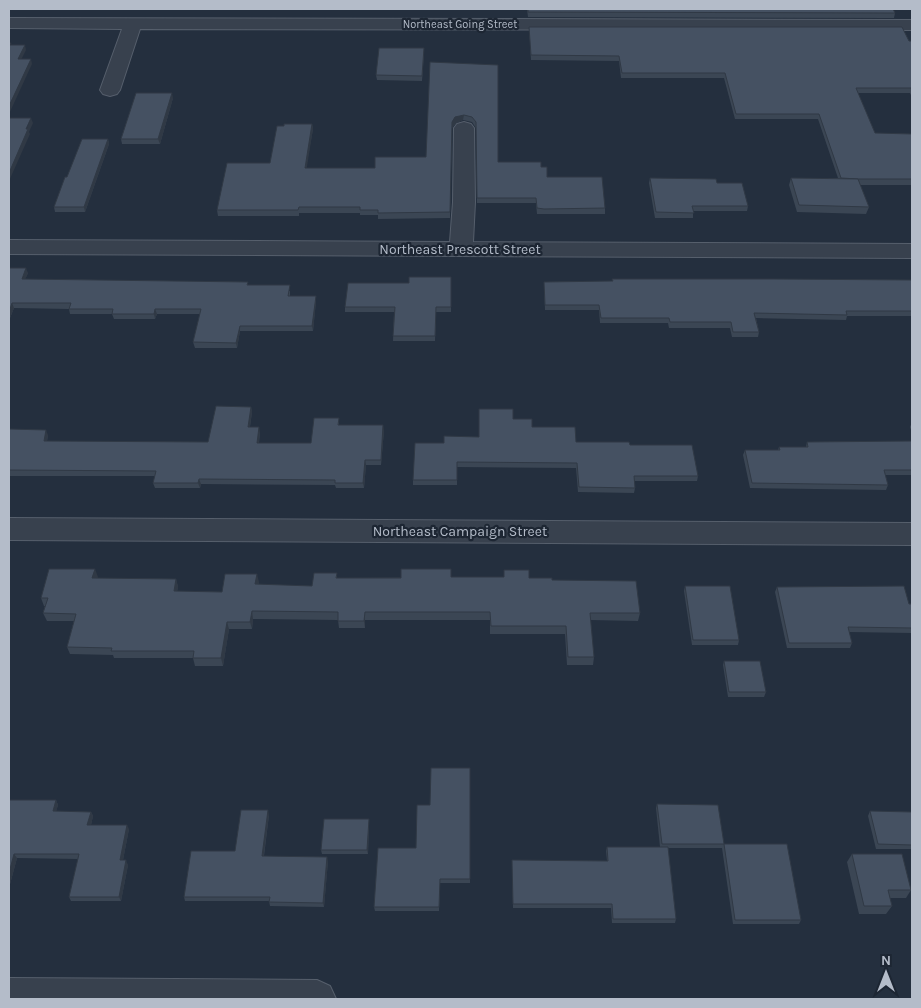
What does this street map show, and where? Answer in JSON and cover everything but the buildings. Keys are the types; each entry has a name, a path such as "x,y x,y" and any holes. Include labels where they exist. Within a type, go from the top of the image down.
{"street":[{"name":"Northeast Going Street","path":"9,22 912,25"},
{"path":"110,90 133,23"},
{"path":"460,249 464,202 464,128"},
{"name":"Northeast Prescott Street","path":"9,247 912,251"},
{"name":"Northeast Campaign Street","path":"9,529 912,534"},
{"path":"9,997 317,999"}]}
